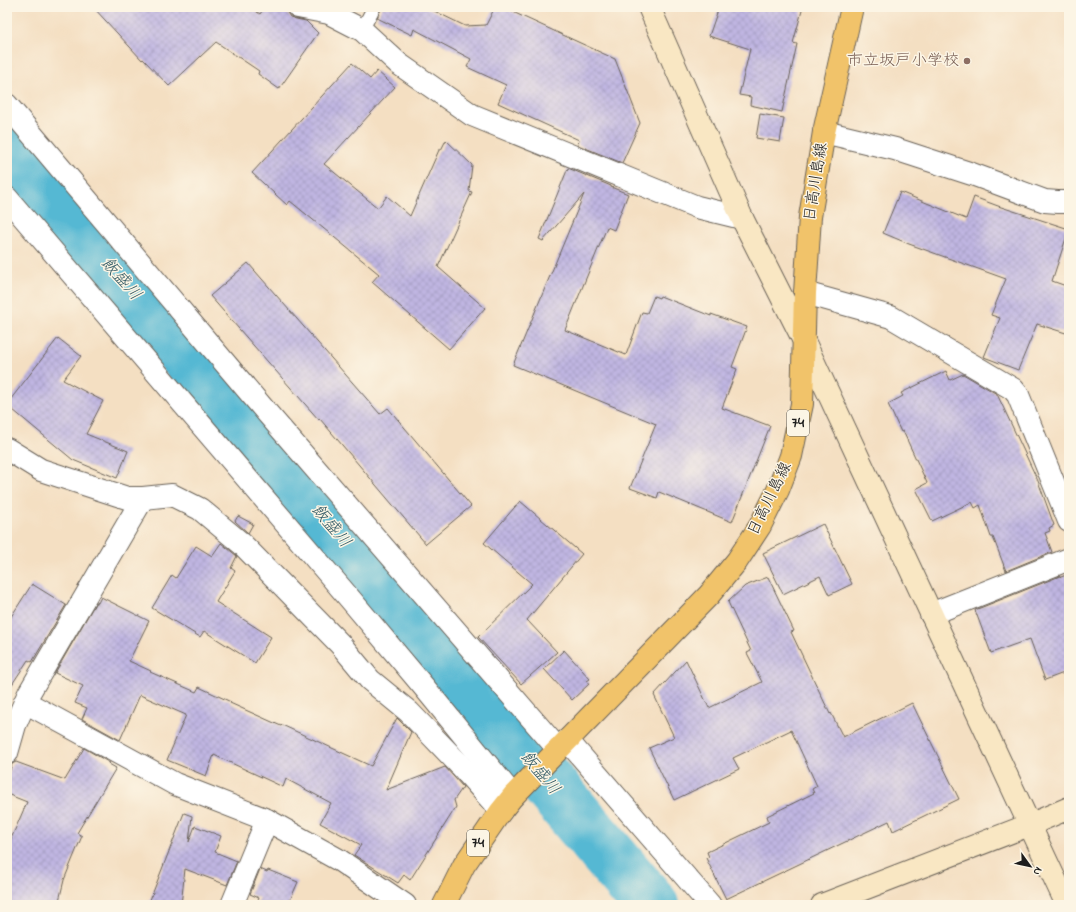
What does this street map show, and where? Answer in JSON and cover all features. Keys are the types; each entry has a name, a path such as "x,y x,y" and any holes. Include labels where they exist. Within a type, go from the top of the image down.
{"main road":[{"name":"日高川島線","path":"512,798 708,595 737,561 760,526 778,490 791,456 802,404 805,292 810,217 824,132 852,7"},
{"name":"74","path":"444,905 464,865 512,798"}],"street":[{"path":"298,7 329,13 362,30 399,64 472,115 697,207 742,218"},
{"path":"649,7 742,218 804,341 1067,905"},
{"path":"7,105 268,414 559,748 710,905"},
{"path":"824,132 895,149 972,174 1045,201 1069,202"},
{"path":"7,198 351,600 424,687 512,798"},
{"path":"805,292 892,318 1013,389 1018,395 1069,521"},
{"path":"7,449 41,470 127,498 143,498 172,494 200,509 242,544 340,644 370,680 409,712 460,765 512,798"},
{"path":"7,753 15,725 29,693 143,498"},
{"path":"931,614 1069,559"},
{"path":"25,702 175,784 267,820 339,860 405,905"},
{"path":"822,905 1029,825 1069,808"},
{"path":"232,905 267,820"}],"lane":[{"path":"362,30 374,7"}],"building":[{"path":"93,7 250,7 260,14 265,7 286,7 286,11 290,17 306,21 318,33 279,89 258,74 259,71 216,42 169,86 143,59 142,60"},
{"path":"382,7 426,7 465,26 486,25 495,7 502,7 615,59 640,123 622,163 578,145 579,140 498,103 506,85 467,67 471,59 414,29 412,35 377,18"},
{"path":"719,7 803,7 793,43 797,44 782,112 750,105 751,97 739,95 750,49 709,36"},
{"path":"352,63 370,79 377,71 395,87 324,164 378,208 387,196 410,216 439,150 441,150 446,140 472,165 469,191 472,192 438,267 485,308 449,349 372,282 379,274 290,201 287,205 252,173"},
{"path":"760,114 784,118 780,142 756,138"},
{"path":"568,168 628,194 614,230 607,227 565,330 626,355 642,312 647,313 654,296 659,298 660,296 711,316 711,314 747,327 732,367 737,369 722,408 770,426 732,522 659,492 657,498 630,488 656,424 513,365 584,194 543,241 539,239"},
{"path":"900,192 966,219 974,197 1069,229 1052,281 1069,287 1069,334 1037,324 1018,370 984,357 1000,318 991,315 1006,279 883,233"},
{"path":"248,263 380,414 388,408 471,506 426,544 320,419 319,420 210,296"},
{"path":"58,338 81,356 63,380 103,401 86,434 128,451 117,478 73,460 7,405"},
{"path":"946,371 950,380 963,374 997,394 1038,481 1054,525 1049,528 1050,531 1045,533 1052,552 1006,571 993,537 991,537 980,505 975,508 972,502 932,521 916,489 927,483 903,431 901,432 888,404 903,396 901,393"},
{"path":"520,501 582,554 527,620 557,652 521,684 478,637 532,584 484,543"},
{"path":"238,516 253,524 248,533 235,521"},
{"path":"823,524 852,584 829,595 820,576 783,594 763,553"},
{"path":"221,543 237,556 231,568 235,571 216,602 271,637 255,663 204,631 200,637 152,608 172,575 176,578 196,546 212,556"},
{"path":"1069,574 1069,671 1045,680 1030,639 991,653 975,610 1060,576"},
{"path":"768,577 794,631 791,632 830,714 831,713 843,737 912,703 959,799 893,831 889,821 726,899 706,858 709,857 707,852 769,822 767,816 814,793 812,789 817,786 791,730 733,758 739,769 674,800 649,748 674,737 654,695 686,660 709,708 762,682 747,653 751,651 728,602 745,586"},
{"path":"32,584 66,605 32,662 28,660 7,692 7,623"},
{"path":"101,597 149,621 129,661 196,692 199,687 231,702 230,703 371,766 397,718 411,732 386,790 445,767 463,787 454,800 456,807 410,880 404,875 398,883 354,855 361,845 320,823 331,803 286,779 283,787 214,755 206,776 167,760 186,715 140,695 120,740 82,719 87,708 75,703 83,686 55,673 96,602 98,603"},
{"path":"564,650 590,679 587,681 589,684 572,700 544,669"},
{"path":"84,748 116,768 77,833 82,836 64,880 58,905 7,905 7,848 27,802 7,794 7,779 12,764 16,762 65,780"},
{"path":"184,813 192,816 189,842 195,826 221,836 215,852 237,861 227,885 185,869 181,905 148,905"},
{"path":"260,869 267,872 268,870 298,882 288,905 256,905 259,898 250,894"}],"waterway":[{"name":"飯盛川","path":"7,150 110,264 346,546 651,905"}],"place":[{"name":"市立坂戸小学校","path":"967,61"}]}
